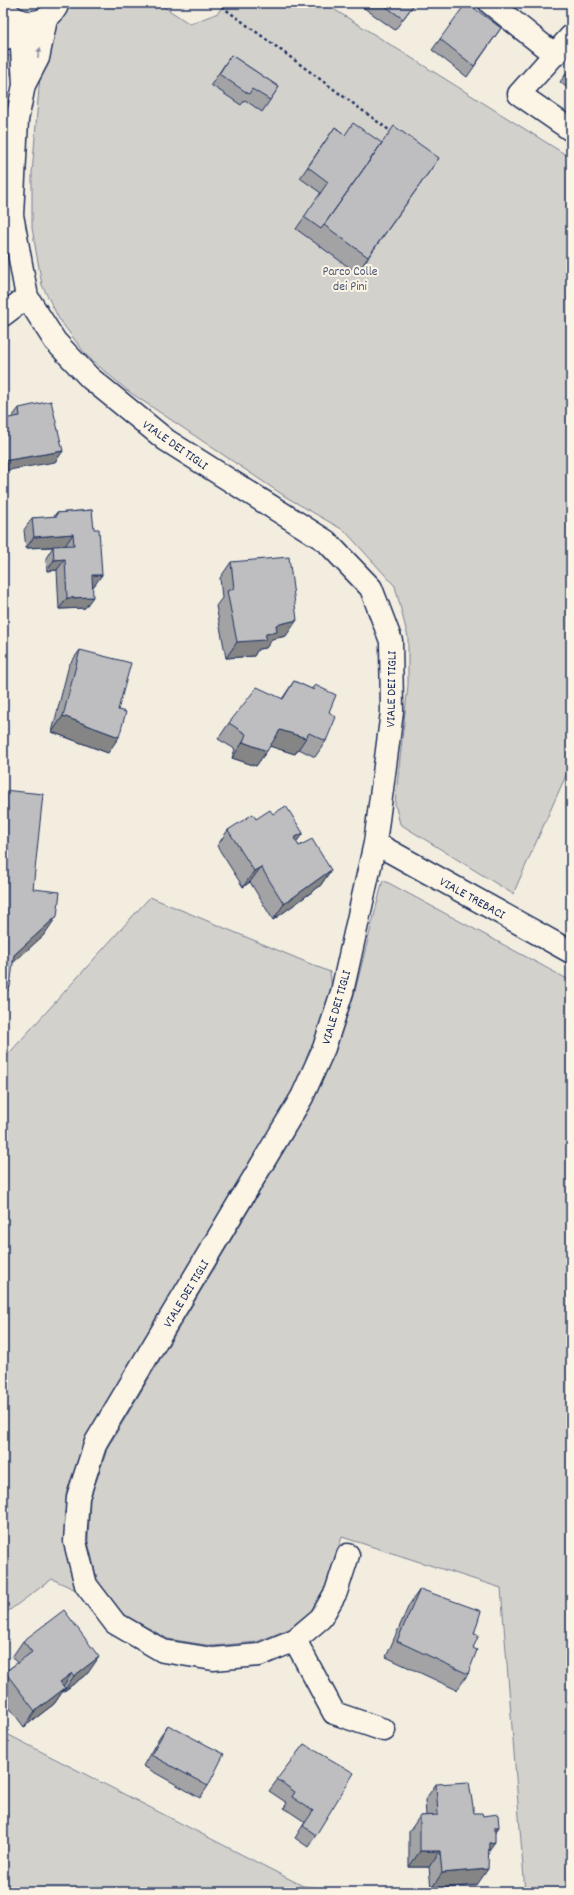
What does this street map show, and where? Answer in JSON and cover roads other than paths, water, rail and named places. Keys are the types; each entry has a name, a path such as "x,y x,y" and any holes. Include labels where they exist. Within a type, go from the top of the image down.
{"street":[{"path":"490,3 555,55"},
{"path":"3,6 12,17 20,22 44,15"},
{"path":"3,40 16,34 44,15"},
{"path":"3,315 27,297 12,216 17,120 24,85 22,49 44,15"},
{"path":"571,36 519,94 571,130"},
{"name":"VIALE DEI TIGLI","path":"27,297 55,341 90,378 166,440 326,541 371,588 391,641 392,712 375,843 342,992 324,1048 302,1097 96,1442 78,1497 76,1542 86,1585 115,1623 163,1651 213,1659 259,1655 295,1640 321,1618 336,1592 348,1555"},
{"name":"VIALE TREBACI","path":"375,843 571,952"},
{"path":"295,1640 334,1713 384,1730"}],"park label":[{"name":"Parco Colle dei Pini","path":"350,278"}]}
